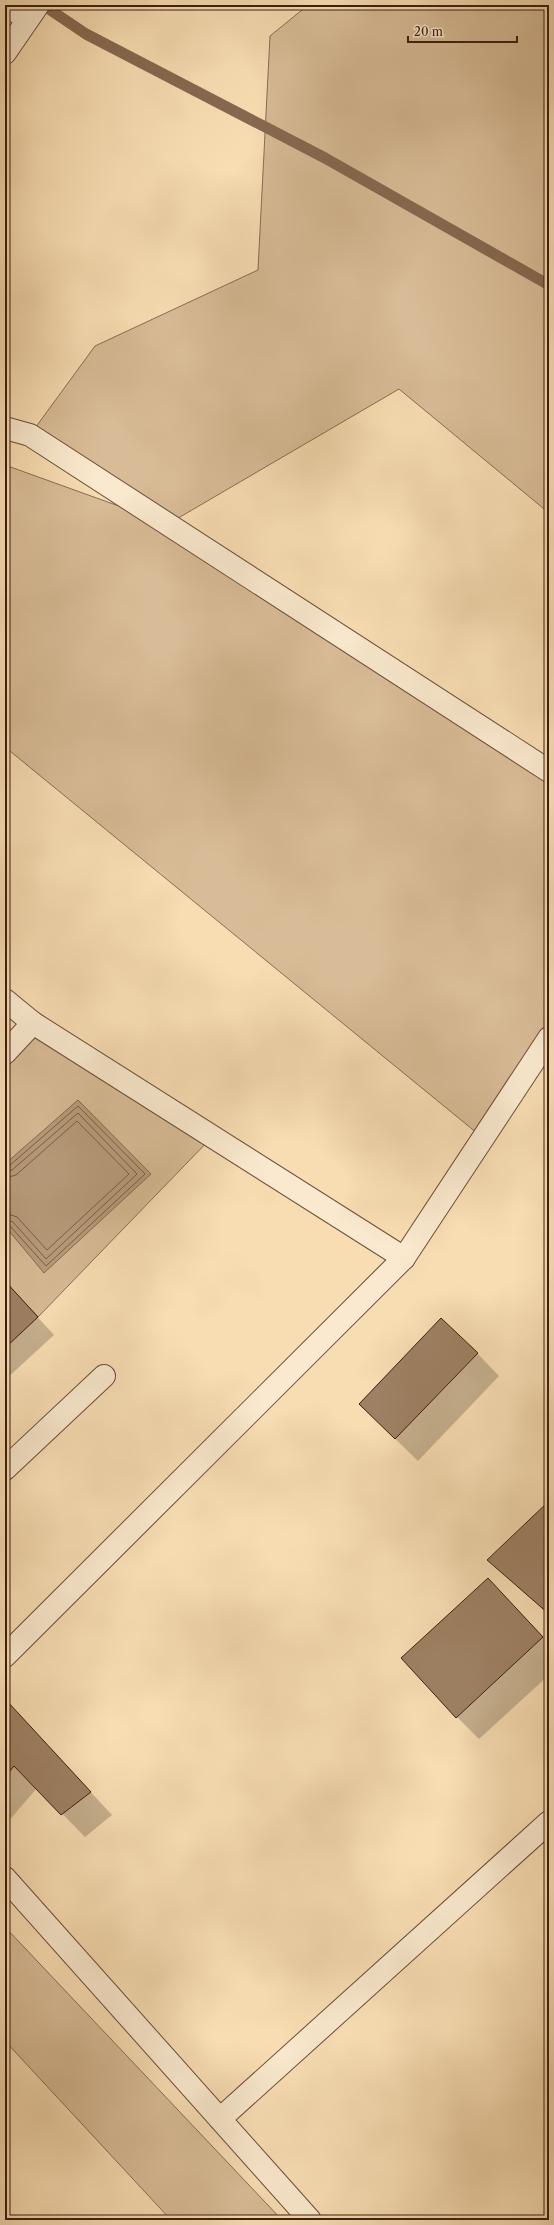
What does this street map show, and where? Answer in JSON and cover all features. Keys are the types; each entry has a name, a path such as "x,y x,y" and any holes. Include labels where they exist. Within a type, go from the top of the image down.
{"street":[{"path":"5,5 33,12 5,52"},
{"path":"5,428 30,435 549,771"},
{"path":"5,1000 33,1023 404,1258"},
{"path":"5,1053 33,1023"},
{"path":"5,1656 404,1258 549,1038"},
{"path":"5,1468 104,1376"},
{"path":"220,2119 549,1822"},
{"path":"5,1878 310,2220"}],"shaded area":[{"path":"308,5 549,5 549,513 399,389 168,524 549,771 549,1038 483,1138 5,747 5,465 166,523 30,435 95,346 258,270 270,36"},
{"path":"33,1023 213,1136 38,1317 5,1282 5,1053"},
{"path":"5,1927 282,2220 171,2220 5,2041"}],"water":[{"path":"78,1100 151,1174 44,1273 5,1226 5,1164"}],"building":[{"path":"5,1281 38,1317 5,1348"},
{"path":"441,1318 478,1353 395,1439 359,1404"},
{"path":"549,1501 549,1614 487,1560"},
{"path":"488,1578 543,1637 456,1718 401,1658"},
{"path":"7,1701 91,1792 61,1815 14,1766 5,1777 5,1703"}],"waterway":[{"path":"43,5 86,34 325,158 549,285"}]}
